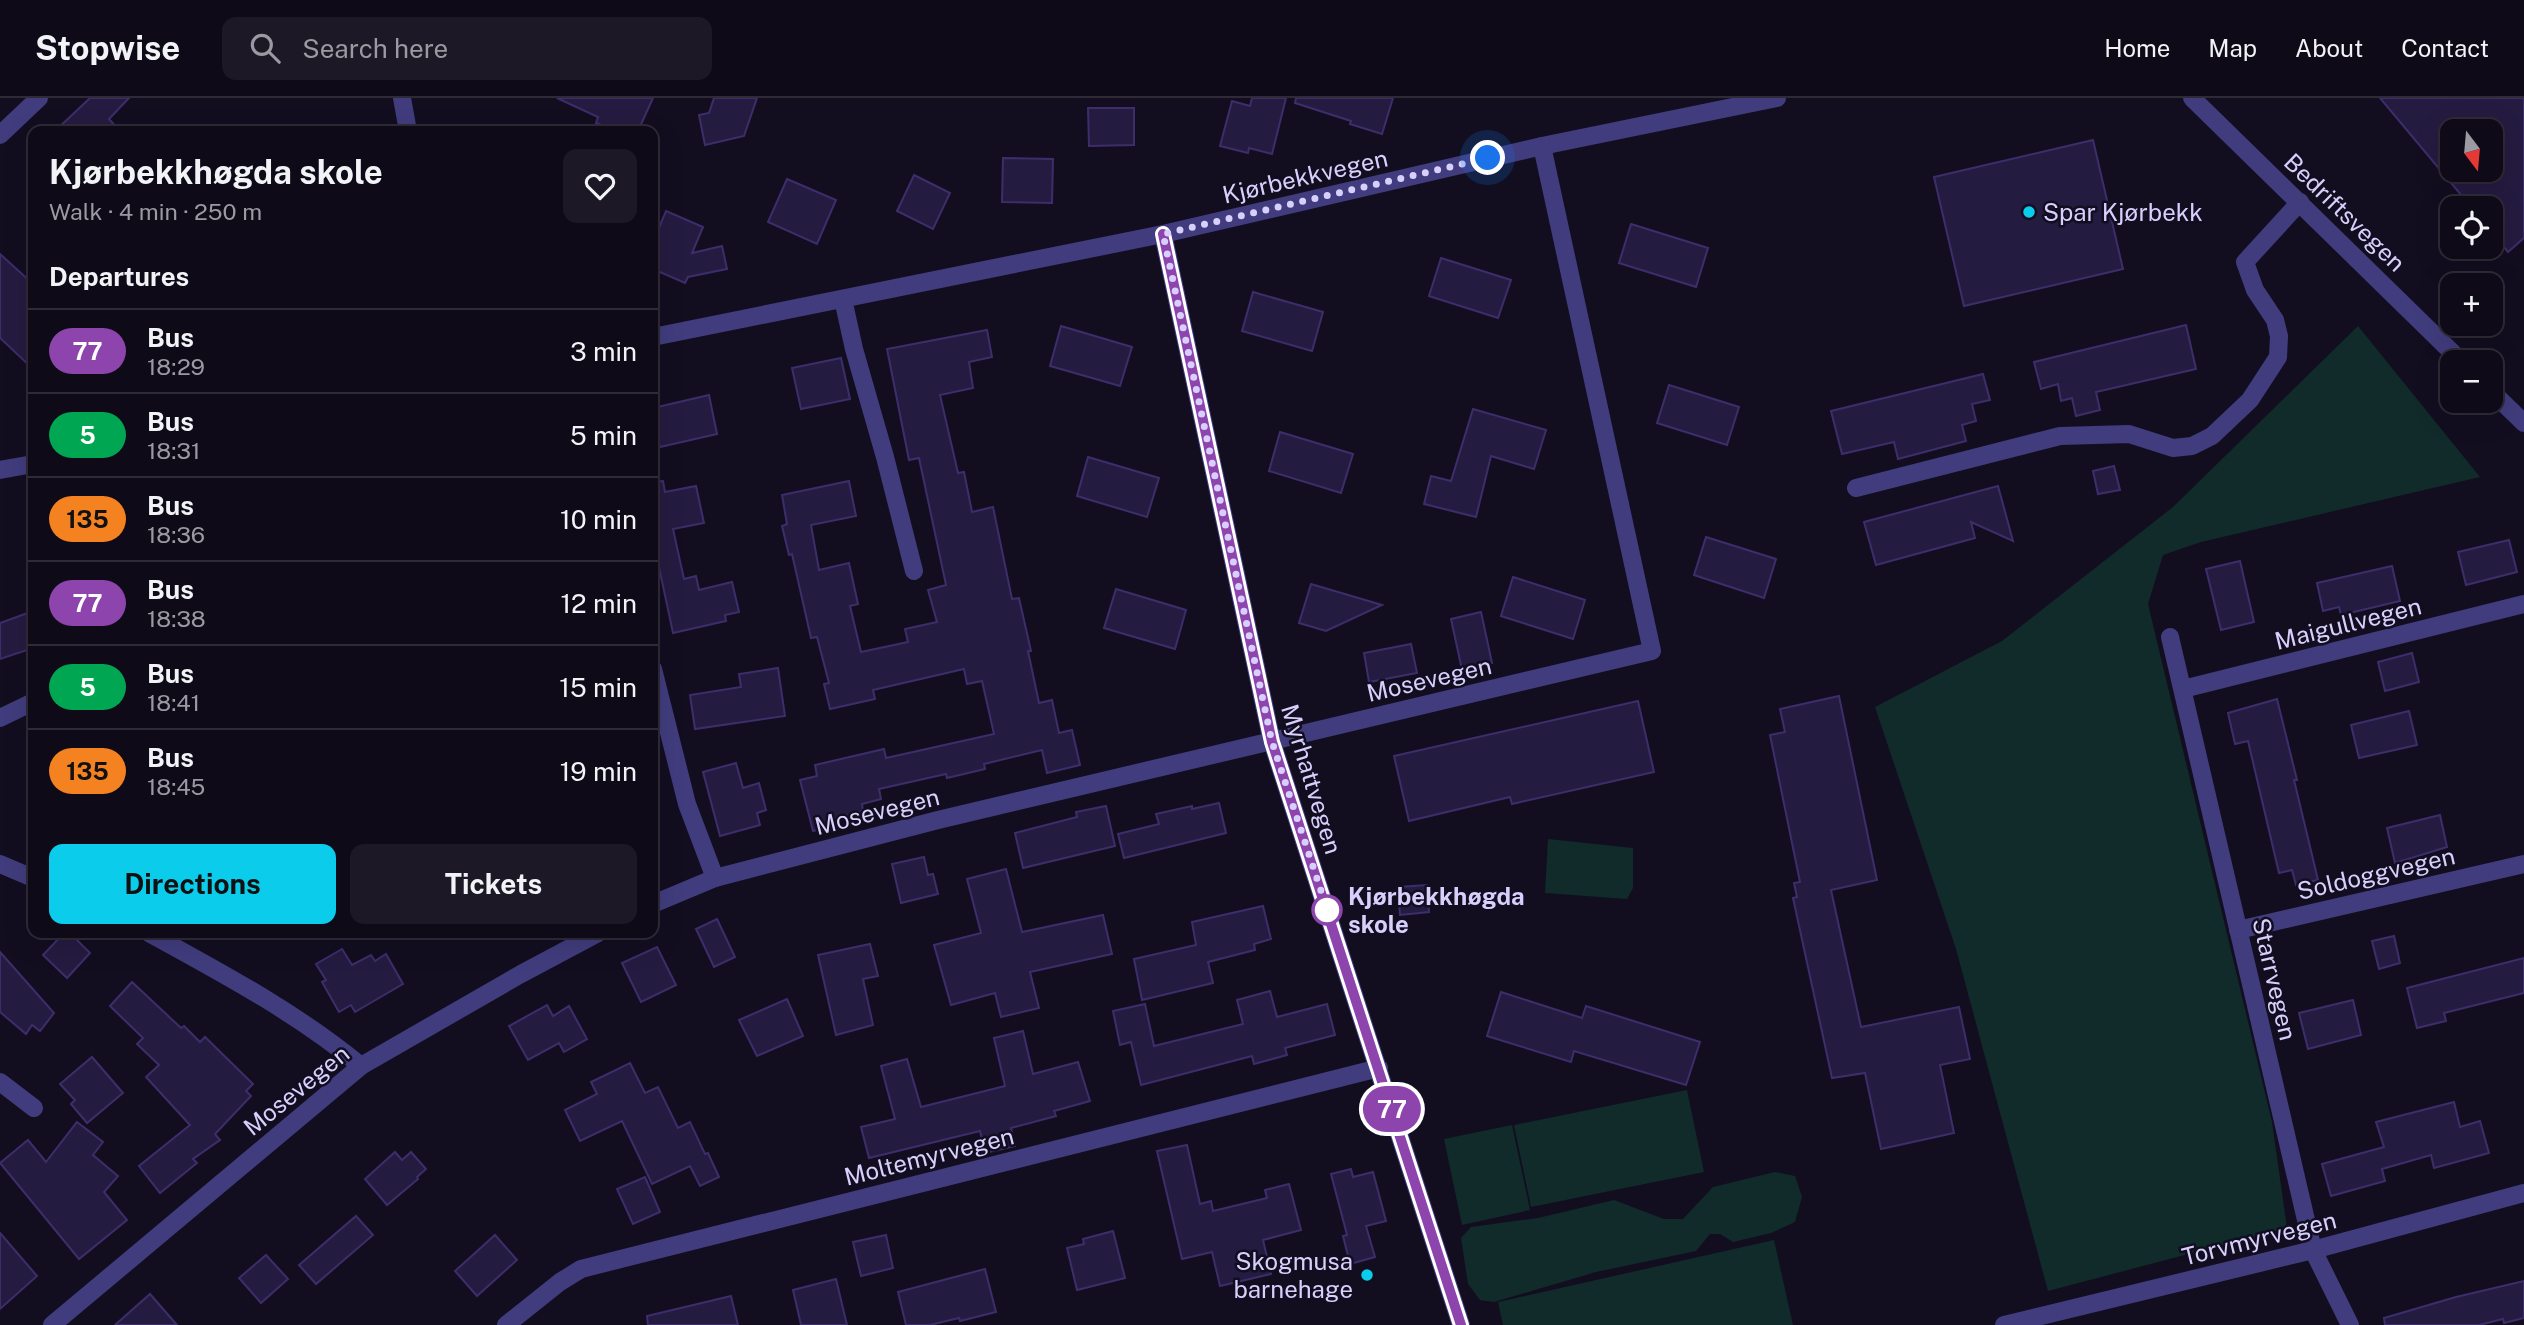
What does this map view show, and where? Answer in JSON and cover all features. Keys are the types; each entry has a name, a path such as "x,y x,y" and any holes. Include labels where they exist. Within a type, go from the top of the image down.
{"street":[{"path":"0,135 39,98"},
{"path":"402,98 407,126"},
{"name":"Kjørbekkvegen","path":"658,336 1163,234 1542,146 1777,98"},
{"name":"Bedriftsvegen","path":"2192,98 2450,350"},
{"name":"Mosevegen","path":"658,902 715,878 937,820 1652,651 1542,146"},
{"path":"1856,488 2060,436 2105,433 2129,435 2173,448 2192,446 2212,436 2250,400 2278,357 2279,336 2274,320 2255,290 2245,262 2300,202"},
{"name":"Myrhattvegen","path":"1163,234 1272,742 1461,1325"},
{"path":"843,299 914,571"},
{"path":"2503,403 2524,423"},
{"path":"0,470 28,465"},
{"name":"Maigullvegen","path":"2183,689 2524,604"},
{"name":"Starrvegen","path":"2170,637 2313,1250 2350,1325"},
{"path":"658,690 687,804 715,878"},
{"path":"0,718 28,704"},
{"path":"0,864 28,876"},
{"name":"Soldoggvegen","path":"2238,930 2524,864"},
{"path":"158,938 296,1018 361,1066"},
{"name":"Mosevegen","path":"52,1325 361,1066 589,938"},
{"name":"Moltemyrvegen","path":"506,1325 560,1282 581,1269 1379,1068"},
{"path":"0,1082 34,1108"},
{"name":"Torvmyrvegen","path":"2004,1325 2313,1250 2524,1193"}],"green space":[{"path":"2358,326 2480,477 2201,542 2163,555 2148,604 2272,1122 2287,1228 2048,1291 1956,949 1875,707 2002,641 2173,507"},
{"path":"1548,839 1633,848 1633,888 1627,899 1545,893"},
{"path":"1687,1090 1704,1172 1531,1207 1514,1125"},
{"path":"1512,1125 1530,1210 1462,1225 1444,1139"},
{"path":"1775,1172 1795,1176 1802,1197 1795,1222 1771,1233 1733,1242 1720,1234 1710,1234 1696,1251 1596,1272 1494,1302 1480,1300 1468,1284 1461,1238 1471,1227 1538,1218 1614,1200 1664,1219 1683,1219 1713,1187"},
{"path":"1774,1240 1793,1325 1503,1325 1498,1302"}],"building":[{"path":"90,98 129,98 109,119 115,126 60,126"},
{"path":"557,98 653,98 640,126 604,126 596,123 598,117"},
{"path":"714,98 757,98 744,136 705,145 699,115 709,113"},
{"path":"1252,98 1286,98 1272,154 1249,148 1248,153 1220,146 1232,101 1250,106"},
{"path":"1296,98 1393,98 1382,134 1295,103"},
{"path":"2380,98 2524,98 2524,238 2508,252 2503,246 2503,196 2462,196 2450,182 2503,182 2503,119 2440,119 2440,170"},
{"path":"1088,108 1134,108 1134,145 1089,146"},
{"path":"2093,140 2123,269 1964,306 1934,177"},
{"path":"1003,158 1053,159 1052,203 1002,202"},
{"path":"914,175 950,193 933,229 897,211"},
{"path":"787,179 836,200 817,244 768,222"},
{"path":"666,211 703,227 692,253 722,246 727,269 688,277 685,283 658,271 658,230"},
{"path":"1631,224 1708,248 1696,287 1619,263"},
{"path":"0,254 28,279 28,364 0,338"},
{"path":"1441,258 1511,280 1498,318 1429,296"},
{"path":"1253,292 1323,312 1312,351 1242,331"},
{"path":"2186,325 2196,369 2096,392 2100,410 2076,416 2072,398 2061,401 2058,384 2041,389 2034,362"},
{"path":"1061,326 1132,347 1120,386 1050,366"},
{"path":"987,330 992,357 969,362 973,388 940,395 958,473 964,472 972,512 993,507 1012,599 1019,598 1039,703 1052,700 1059,733 1072,730 1080,765 1047,773 1042,750 984,764 985,769 947,778 946,774 879,789 881,799 862,804 863,811 832,819 833,826 813,831 800,780 817,776 815,765 884,749 886,758 994,734 982,681 967,684 964,669 873,690 875,699 830,709 824,684 829,683 817,637 811,638 792,554 789,555 782,526 787,524 782,495 849,481 856,516 811,525 819,570 849,563 858,604 850,606 861,652 908,642 905,629 937,622 928,590 946,585 919,458 909,460 887,349"},
{"path":"841,358 850,399 801,409 792,368"},
{"path":"1983,374 1990,400 1972,404 1976,421 1962,425 1966,441 1898,459 1894,442 1842,454 1831,411"},
{"path":"1669,385 1739,407 1727,445 1657,423"},
{"path":"709,395 717,434 660,447 658,407"},
{"path":"1473,409 1546,430 1534,469 1491,456 1476,517 1424,504 1431,476 1451,481"},
{"path":"1280,432 1353,454 1341,493 1269,471"},
{"path":"1088,457 1159,478 1147,517 1077,496"},
{"path":"2114,466 2120,490 2098,494 2093,471"},
{"path":"663,481 665,492 696,486 704,523 673,529 684,579 696,576 699,590 732,582 739,612 725,615 726,621 673,633 658,562 658,482"},
{"path":"1998,486 2013,541 1971,522 1975,538 1876,565 1864,522"},
{"path":"1706,537 1776,559 1764,598 1694,575"},
{"path":"2509,540 2517,572 2466,585 2458,552"},
{"path":"2240,561 2254,622 2221,630 2206,569"},
{"path":"2392,566 2400,601 2341,615 2339,607 2323,611 2317,583"},
{"path":"1513,577 1585,600 1573,639 1501,616"},
{"path":"1311,584 1382,605 1326,631 1299,623"},
{"path":"1116,589 1186,610 1175,649 1104,628"},
{"path":"1481,612 1492,663 1462,670 1451,619"},
{"path":"28,613 28,650 0,659 0,623"},
{"path":"1411,644 1417,673 1369,682 1364,653"},
{"path":"2412,653 2419,682 2385,691 2378,662"},
{"path":"778,668 785,716 695,729 690,695 741,687 739,674"},
{"path":"1839,696 1877,880 1831,890 1861,1027 1959,1007 1970,1059 1940,1065 1954,1133 1881,1149 1865,1073 1832,1078 1793,898 1797,897 1794,883 1800,882 1770,735 1785,732 1780,709"},
{"path":"2277,699 2318,880 2296,885 2292,870 2279,873 2248,741 2235,744 2228,713"},
{"path":"1638,701 1654,772 1512,804 1510,797 1409,821 1394,756"},
{"path":"2409,711 2417,745 2359,758 2351,725"},
{"path":"736,763 743,788 759,783 766,810 757,813 760,825 720,836 703,772"},
{"path":"1219,803 1226,833 1124,858 1118,834 1159,824 1156,814"},
{"path":"1106,806 1115,846 1023,868 1015,833 1077,817 1076,812"},
{"path":"2440,815 2447,847 2395,863 2387,828"},
{"path":"924,857 928,875 933,874 938,894 901,903 892,864"},
{"path":"1006,869 1022,932 1103,915 1112,954 1030,972 1039,1008 1001,1017 995,993 951,1005 934,945 981,933 967,879"},
{"path":"1427,885 1429,912 1400,915 1398,887"},
{"path":"1263,906 1271,939 1254,944 1255,950 1208,962 1213,983 1142,1000 1134,959 1196,945 1192,922"},
{"path":"717,919 735,957 714,967 696,929"},
{"path":"2394,936 2400,963 2379,969 2372,941"},
{"path":"59,938 75,938 90,953 67,978 43,955"},
{"path":"870,944 878,976 863,979 873,1025 836,1035 818,955"},
{"path":"657,947 676,985 641,1002 622,963"},
{"path":"342,949 352,965 371,955 375,961 386,954 403,984 355,1012 351,1005 339,1012 322,982 326,980 316,964"},
{"path":"0,952 54,1013 40,1031 32,1025 26,1034 0,1012"},
{"path":"2524,958 2524,993 2444,1013 2446,1021 2417,1028 2407,988"},
{"path":"132,982 181,1028 184,1026 200,1042 205,1037 253,1084 246,1091 251,1096 215,1134 220,1140 193,1159 197,1163 160,1193 139,1166 190,1125 146,1077 159,1065 137,1044 143,1038 110,1006"},
{"path":"1270,991 1277,1017 1327,1004 1335,1035 1285,1048 1287,1055 1254,1064 1252,1056 1141,1085 1131,1042 1120,1045 1113,1011 1145,1004 1154,1046 1243,1024 1237,1000"},
{"path":"1501,992 1582,1018 1586,1006 1700,1042 1686,1085 1574,1051 1571,1062 1487,1036"},
{"path":"787,999 803,1036 757,1056 739,1020"},
{"path":"2353,1000 2361,1035 2308,1049 2299,1013"},
{"path":"547,1005 553,1016 569,1006 587,1039 564,1052 559,1043 528,1060 509,1026"},
{"path":"1023,1031 1033,1074 1078,1062 1090,1101 1054,1111 1056,1116 1011,1128 1015,1146 985,1153 980,1131 869,1158 861,1127 895,1119 881,1066 907,1059 921,1107 1005,1086 994,1038"},
{"path":"92,1057 123,1093 87,1123 71,1104 75,1100 60,1084"},
{"path":"630,1063 645,1093 658,1087 678,1128 690,1122 719,1177 700,1186 690,1166 652,1184 622,1121 580,1141 565,1110 597,1094 591,1082"},
{"path":"2454,1102 2460,1127 2480,1121 2489,1153 2434,1168 2431,1155 2382,1169 2385,1181 2331,1196 2322,1164 2384,1147 2376,1122"},
{"path":"77,1122 103,1142 93,1155 118,1176 104,1192 127,1220 79,1259 0,1163 28,1140 46,1162"},
{"path":"1187,1145 1200,1204 1211,1201 1213,1211 1267,1198 1265,1190 1289,1184 1301,1230 1263,1240 1271,1274 1220,1286 1212,1252 1182,1259 1157,1151"},
{"path":"395,1152 402,1160 411,1152 426,1169 387,1205 365,1179"},
{"path":"1351,1169 1353,1177 1373,1172 1386,1221 1366,1226 1375,1257 1350,1264 1343,1236 1347,1235 1331,1174"},
{"path":"645,1177 660,1212 633,1224 617,1189"},
{"path":"356,1216 373,1235 316,1284 299,1265"},
{"path":"1113,1231 1125,1278 1077,1290 1067,1248 1084,1244 1083,1239"},
{"path":"0,1233 37,1276 0,1309"},
{"path":"495,1235 517,1260 477,1296 455,1271"},
{"path":"886,1235 893,1268 861,1276 853,1242"},
{"path":"266,1255 288,1279 261,1303 239,1278"},
{"path":"985,1269 996,1312 960,1321 959,1318 930,1325 906,1325 898,1292"},
{"path":"836,1279 847,1325 801,1325 793,1290"},
{"path":"2524,1281 2524,1318 2504,1323 2503,1319 2479,1325 2385,1325 2384,1318"},
{"path":"150,1294 177,1325 115,1325"},
{"path":"731,1296 738,1325 648,1325 647,1316"}],"bus line":[{"name":"77","path":"1163,234 1272,742 1461,1325"}],"place":[{"name":"Spar Kjørbekk","path":"2029,212"},
{"name":"Kjørbekkhøgda skole","path":"1327,910"},
{"name":"Skogmusa barnehage","path":"1367,1275"}],"route":[{"path":"1327,910 1328,912 1272,742 1163,234 1488,158"}]}
